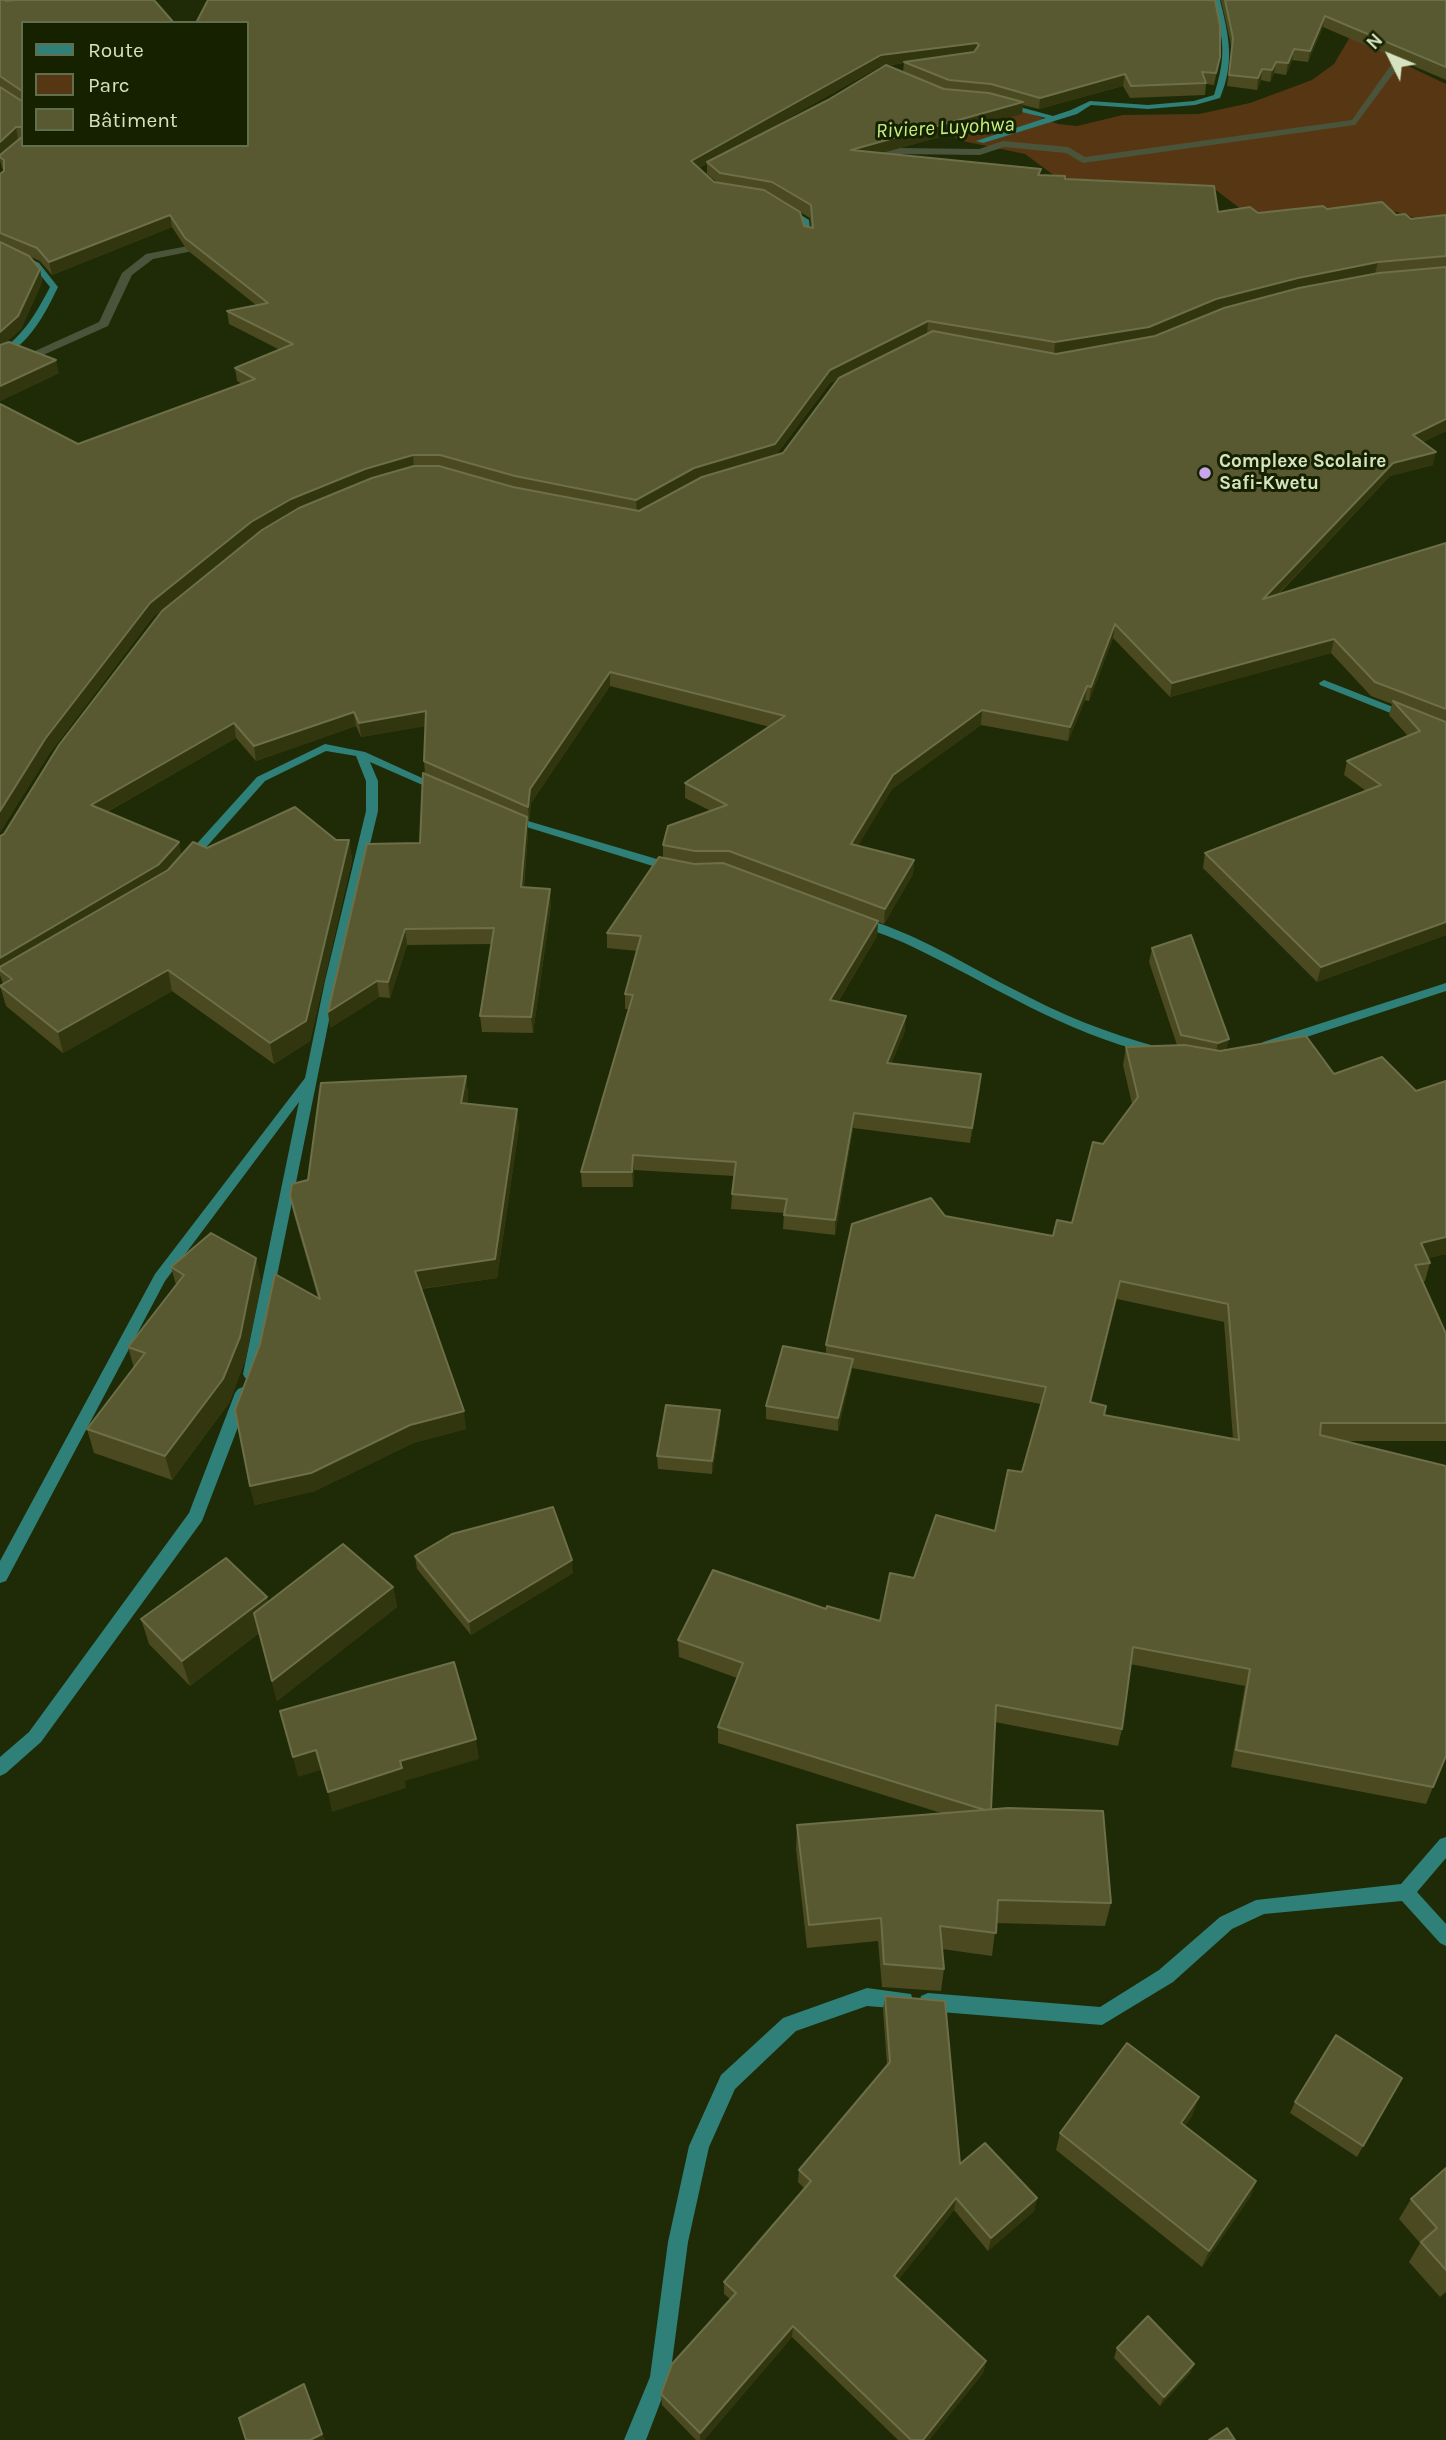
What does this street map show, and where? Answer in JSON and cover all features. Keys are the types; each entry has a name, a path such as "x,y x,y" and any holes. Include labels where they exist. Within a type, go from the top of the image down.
{"street":[{"path":"981,141 1074,112 1090,103 1148,107 1195,103 1217,96 1225,71 1227,45 1217,0"},
{"path":"1000,104 1051,117"},
{"path":"777,204 806,222 808,236"},
{"path":"0,247 33,260 43,268 54,287 40,316 21,342 0,355"},
{"path":"1324,683 1414,719"},
{"path":"184,865 261,779 325,747 360,754 449,792"},
{"path":"0,1768 35,1737 196,1516 255,1362 331,981 372,811 372,781 360,754"},
{"path":"500,814 538,830 682,869"},
{"path":"849,918 924,947 1043,1009 1132,1046 1174,1054"},
{"path":"1253,1050 1446,987"},
{"path":"0,1576 160,1278 311,1077"},
{"path":"635,2440 660,2377 678,2242 699,2146 728,2082 790,2024 867,1997 1102,2016 1166,1976 1226,1923 1262,1906 1406,1892 1446,1845"},
{"path":"1406,1892 1446,1937"}],"green space":[{"path":"1353,32 1424,54 1408,66 1446,84 1446,228 1397,212 1357,206 1246,213 1216,190 1059,179 1025,154 958,140 951,134 988,97 1058,124 1077,126 1123,115 1199,114 1250,103 1312,80 1334,64"}],"building":[{"path":"0,0 154,0 172,21 21,21 21,90 0,76"},
{"path":"208,0 1215,0 1220,26 1220,57 1216,73 1202,72 1206,83 1131,86 1125,74 1040,98 991,84 949,80 904,62 974,52 979,45 977,43 881,55 691,161 714,182 764,190 800,212 804,226 813,228 811,205 772,182 720,173 707,162 828,100 886,65 944,89 989,93 1023,102 851,150 1041,169 1038,175 1065,176 1065,179 1214,186 1218,212 1250,207 1258,213 1323,206 1327,209 1382,202 1396,215 1405,214 1411,219 1446,215 1446,256 1378,262 1298,278 1216,299 1149,327 1055,342 928,321 830,370 775,444 694,468 636,500 515,476 440,455 413,455 365,469 291,499 251,522 150,603 45,739 0,811 0,404 78,444 255,379 235,368 293,344 227,311 268,303 185,238 170,215 49,262 37,248 0,233 0,174 4,171 4,160 0,155 21,138 21,147 248,147 248,21 197,21"},
{"path":"1225,0 1446,0 1446,67 1325,16 1310,51 1294,49 1288,63 1276,62 1272,70 1262,69 1258,78 1229,75 1233,38"},
{"path":"0,87 21,100 21,127 16,127 0,142"},
{"path":"0,242 29,256 40,269 18,316 0,332"},
{"path":"1446,267 1446,419 1413,435 1436,452 1393,463 1263,599 1446,543 1446,709 1375,682 1334,639 1172,683 1115,624 1091,687 1087,686 1070,727 982,710 893,775 851,844 914,860 885,909 729,851 695,851 663,845 668,826 727,805 685,783 785,716 610,672 530,789 528,807 424,761 426,711 359,723 354,712 254,746 234,723 91,805 179,842 158,865 0,958 0,836 4,834 59,745 162,611 262,530 299,508 372,478 414,466 439,466 513,487 639,511 702,477 783,453 839,378 933,331 1056,354 1155,336 1224,308 1299,288 1379,273"},
{"path":"9,342 56,360 0,386 0,345"},
{"path":"1393,701 1446,722 1446,922 1321,967 1205,853 1381,785 1347,761 1420,731"},
{"path":"423,773 527,817 521,887 550,889 531,1017 480,1016 494,928 405,929 388,982 377,981 328,1012 367,844 420,843"},
{"path":"295,807 336,840 349,840 306,1021 270,1043 168,970 58,1032 0,986 12,979 0,970 0,967 168,870 193,842 207,848"},
{"path":"659,857 694,864 723,863 878,921 830,1000 906,1016 887,1063 981,1074 972,1128 854,1113 835,1220 784,1215 787,1199 732,1194 736,1162 633,1155 632,1172 581,1172 633,995 625,994 641,936 607,933"},
{"path":"1191,935 1229,1039 1218,1043 1181,1035 1152,948"},
{"path":"1306,1036 1334,1074 1382,1057 1416,1091 1446,1081 1446,1237 1421,1243 1430,1263 1415,1265 1446,1334 1446,1423 1321,1423 1320,1435 1446,1466 1446,1756 1433,1787 1236,1750 1250,1669 1133,1647 1122,1729 996,1705 991,1809 985,1810 718,1727 743,1663 678,1640 713,1570 826,1609 827,1606 880,1621 890,1573 914,1578 936,1515 995,1531 1008,1470 1022,1472 1046,1387 826,1345 852,1224 931,1198 945,1216 1053,1236 1057,1220 1072,1223 1093,1142 1103,1144 1138,1097 1126,1047 1185,1045 1220,1051","holes":["1120,1281 1228,1304 1239,1440 1104,1415 1106,1406 1090,1402"]},
{"path":"466,1076 461,1103 517,1109 495,1259 415,1271 464,1411 410,1425 311,1473 250,1486 235,1410 260,1344 275,1274 320,1299 290,1196 292,1184 308,1180 321,1083"},
{"path":"211,1233 256,1258 240,1337 223,1379 165,1456 87,1429 145,1353 128,1347 184,1275 171,1267"},
{"path":"783,1346 853,1359 838,1418 766,1406"},
{"path":"666,1405 720,1410 712,1461 657,1456"},
{"path":"553,1507 572,1560 469,1622 415,1556 452,1534"},
{"path":"343,1544 393,1587 272,1681 254,1613"},
{"path":"226,1558 267,1597 182,1661 141,1619"},
{"path":"454,1662 476,1739 400,1761 402,1768 328,1792 316,1750 293,1757 280,1711"},
{"path":"1008,1808 1103,1811 1111,1903 998,1900 996,1933 940,1926 944,1969 884,1964 881,1918 809,1925 797,1825"},
{"path":"885,1996 945,2001 960,2164 985,2143 1037,2198 991,2238 956,2198 894,2276 986,2361 923,2440 911,2440 793,2326 700,2433 661,2394 672,2364 736,2293 724,2282 811,2181 799,2170 890,2062"},
{"path":"1336,2035 1402,2078 1363,2146 1295,2102"},
{"path":"1127,2043 1199,2097 1181,2123 1256,2181 1209,2251 1060,2133"},
{"path":"1446,2168 1446,2270 1421,2242 1437,2228 1411,2199"},
{"path":"1148,2316 1194,2364 1164,2397 1117,2348"},
{"path":"304,2384 322,2434 310,2440 246,2440 239,2418"},
{"path":"1227,2428 1235,2440 1209,2440"}],"waterway":[{"name":"Riviere Luyohwa","path":"860,156 897,151 980,152 1003,144 1068,150 1083,160 1355,122 1399,60 1446,20"},
{"name":"Riviere Luyohwa","path":"0,377 28,358 104,324 127,273 150,256 209,245"}],"place":[{"name":"Complexe Scolaire Safi-Kwetu","path":"1205,473"}]}
